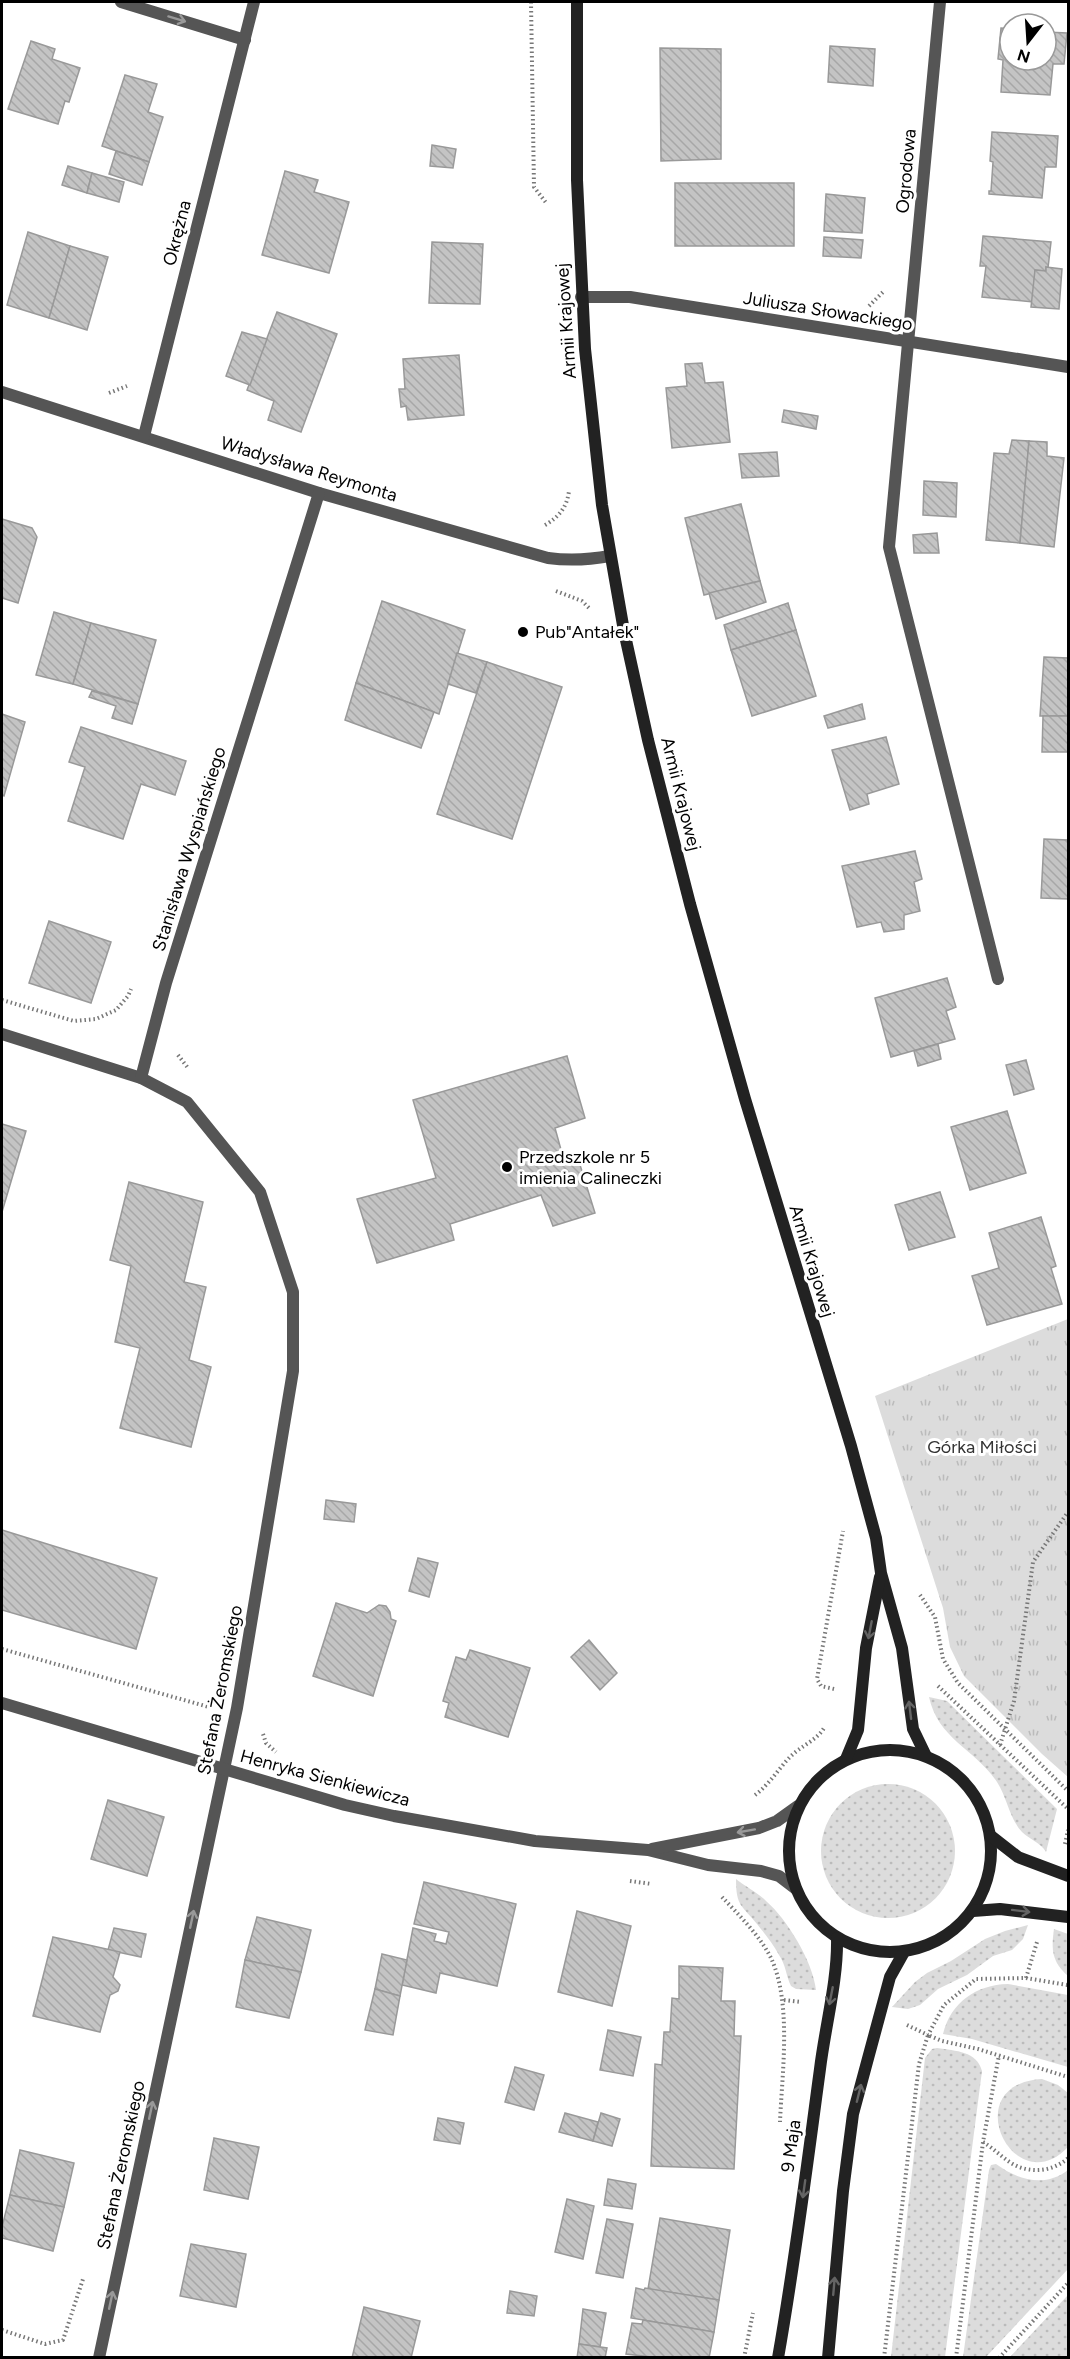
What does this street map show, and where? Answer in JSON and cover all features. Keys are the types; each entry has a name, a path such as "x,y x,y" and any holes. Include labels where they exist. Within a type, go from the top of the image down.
{"street":[{"path":"121,2 245,40"},
{"name":"Okrężna","path":"144,436 254,2"},
{"name":"Armii Krajowej","path":"577,2 577,180 581,297 591,422 610,556 636,684 675,850 751,1121 851,1446 876,1538 881,1573 902,1648 913,1729 926,1756"},
{"name":"Ogrodowa","path":"940,2 889,547 998,979"},
{"name":"Juliusza Słowackiego","path":"581,297 630,297 1068,367"},
{"name":"Władysława Reymonta","path":"2,392 319,493 548,558 567,561 610,556"},
{"name":"Stanisława Wyspiańskiego","path":"141,1078 166,983 319,493"},
{"path":"2,1034 141,1078"},
{"name":"Stefana Żeromskiego","path":"99,2358 237,1708 293,1371 292,1292 260,1192 187,1102 141,1078"},
{"name":"Armii Krajowej","path":"846,1760 858,1730 866,1648 881,1573"},
{"name":"Henryka Sienkiewicza","path":"2,1703 345,1805 535,1841 648,1850 708,1865 779,1876 796,1889"},
{"path":"906,1750 926,1756 949,1767 968,1785 982,1807 991,1836 992,1859 986,1886 973,1911 943,1938 924,1947 904,1952 881,1953 858,1948 837,1938 820,1925 806,1909 796,1889 789,1862 790,1833 798,1806 811,1787 827,1771 865,1752 906,1750"},
{"name":"Henryka Sienkiewicza","path":"648,1850 759,1828 777,1821 798,1806"},
{"path":"991,1836 1018,1857 1068,1876"},
{"path":"973,1911 1000,1909 1068,1917"},
{"name":"9 Maja","path":"778,2358 799,2227 826,2020 837,1962 837,1938"},
{"path":"828,2358 843,2191 853,2114 890,1977 904,1952"}],"path":[{"path":"540,528 556,519 568,499 569,488"},
{"path":"2,1000 74,1021 96,1018 116,1010 128,996 135,981"},
{"path":"1000,1745 1014,1701 1033,1562 1068,1512"},
{"path":"837,1689 821,1686 817,1679 843,1529"},
{"path":"919,1594 935,1617 943,1659 958,1683 1068,1791"},
{"path":"2,1649 218,1710"},
{"path":"936,1660 943,1659"},
{"path":"937,1685 1068,1809"},
{"path":"747,1799 766,1787 791,1756 820,1734 828,1723"},
{"path":"622,1880 655,1885"},
{"path":"720,1895 747,1925 771,1958 784,2000 780,2130"},
{"path":"1026,1978 1039,1937"},
{"path":"885,2358 919,2064 928,2035 944,2005 976,1979 1026,1978 1068,1985"},
{"path":"899,2022 942,2041 999,2055 1068,2077"},
{"path":"956,2358 983,2142 999,2055"},
{"path":"983,2142 1018,2167 1035,2170 1052,2169 1068,2158"},
{"path":"2,2330 45,2344 63,2340 83,2277"},
{"path":"999,2358 1068,2283"}],"green space":[{"name":"Górka Miłości","path":"1068,1319 1068,1777 964,1676 950,1647 943,1608 875,1396"},
{"path":"929,1697 947,1701 1057,1809 1046,1852 1022,1832 997,1782 940,1723"},
{"path":"888,1784 913,1790 935,1804 949,1826 955,1851 949,1876 935,1898 913,1912 888,1918 863,1912 841,1898 827,1876 821,1851 827,1826 841,1804 863,1790"},
{"path":"736,1879 763,1898 790,1930 810,1967 816,1990 796,1989 791,1986 777,1951 741,1905 737,1895"},
{"path":"1028,1925 1023,1939 1012,1950 993,1956 967,1975 938,1989 920,2005 908,2009 892,2007 915,1982 927,1973 985,1939"},
{"path":"1054,1929 1068,1934 1068,1976 1059,1966 1054,1955"},
{"path":"1008,1984 1068,1995 1068,2067 972,2039 943,2034 952,2013 966,1997 985,1988"},
{"path":"932,2049 958,2051 971,2056 976,2059 982,2071 945,2357 891,2357 925,2058"},
{"path":"1042,2079 1058,2085 1068,2093 1068,2147 1048,2161 1029,2161 1013,2152 1002,2136 998,2118 1002,2100 1016,2086"},
{"path":"996,2164 1022,2178 1032,2180 1050,2179 1068,2170 1068,2269 986,2357 963,2357 989,2170 991,2165"},
{"path":"1068,2295 1068,2357 1010,2357"}],"building":[{"path":"1058,33 1067,33 1064,64 1058,64"},
{"path":"31,41 55,49 52,59 80,68 69,102 65,101 58,124 8,109"},
{"path":"830,46 875,49 873,86 828,82"},
{"path":"660,48 721,49 721,159 661,161"},
{"path":"1002,72 1052,72 1050,95 1001,92"},
{"path":"125,75 157,84 148,112 163,117 149,162 102,146"},
{"path":"992,132 1058,136 1056,167 1045,167 1042,198 989,194 993,162 990,161"},
{"path":"432,145 456,149 453,168 430,166"},
{"path":"116,151 149,162 142,185 109,174"},
{"path":"68,166 92,173 87,193 62,185"},
{"path":"285,171 318,180 314,192 349,202 329,273 262,255"},
{"path":"92,173 124,182 119,202 87,193"},
{"path":"675,183 794,183 794,246 675,246"},
{"path":"826,194 865,198 862,233 824,231"},
{"path":"28,232 70,246 49,318 7,305"},
{"path":"983,236 1051,242 1048,268 1046,267 1046,271 1035,270 1033,302 982,297 986,266 980,266"},
{"path":"824,237 863,240 861,258 823,256"},
{"path":"432,242 483,244 480,304 429,303"},
{"path":"70,246 108,257 87,330 49,318"},
{"path":"1046,267 1062,269 1059,309 1031,307 1035,270 1046,271"},
{"path":"277,312 337,334 301,432 268,420 274,401 247,390"},
{"path":"242,332 267,339 250,385 226,376"},
{"path":"459,355 464,415 408,420 406,406 401,407 399,389 405,389 403,359"},
{"path":"702,363 705,383 723,382 730,442 672,448 666,388 687,386 685,364"},
{"path":"784,410 818,416 816,429 782,422"},
{"path":"1012,440 1029,441 1020,543 986,540 994,453 1009,454"},
{"path":"1029,441 1047,442 1047,456 1064,458 1054,547 1020,543"},
{"path":"777,452 779,476 742,478 739,454"},
{"path":"924,481 957,483 956,517 923,515"},
{"path":"741,504 760,581 704,595 685,518"},
{"path":"2,519 32,528 37,537 18,603 2,598"},
{"path":"937,533 939,553 914,553 913,535"},
{"path":"760,581 766,602 716,619 709,593"},
{"path":"382,601 465,630 439,714 356,683"},
{"path":"788,603 796,630 731,650 724,625"},
{"path":"54,612 91,623 73,684 36,675"},
{"path":"91,623 156,640 138,704 73,684"},
{"path":"796,630 816,696 752,716 731,650"},
{"path":"457,653 487,662 476,693 448,684"},
{"path":"1044,657 1068,658 1068,716 1040,716"},
{"path":"487,662 562,687 512,839 437,814"},
{"path":"356,683 434,712 421,748 345,720"},
{"path":"92,691 138,704 132,724 112,718 116,706 89,697"},
{"path":"862,704 865,719 828,728 824,716"},
{"path":"2,714 25,722 4,796 2,795"},
{"path":"1043,716 1068,716 1068,752 1042,752"},
{"path":"81,727 186,761 175,795 141,784 123,839 68,821 85,767 69,762"},
{"path":"886,737 899,784 867,794 869,804 850,810 832,750"},
{"path":"1044,839 1068,840 1068,899 1041,898"},
{"path":"915,851 922,879 914,882 920,911 904,915 904,929 884,932 881,922 857,927 842,866"},
{"path":"49,921 111,942 91,1003 29,983"},
{"path":"947,978 956,1007 946,1011 955,1039 891,1057 875,998"},
{"path":"938,1044 941,1059 918,1066 914,1051"},
{"name":"Przedszkole nr 5 imienia Calineczki","path":"567,1056 585,1118 555,1128 563,1157 576,1152 595,1213 553,1226 541,1195 450,1224 454,1240 377,1263 357,1199 436,1178 413,1100"},
{"path":"1026,1060 1034,1089 1014,1095 1006,1065"},
{"path":"1007,1111 1026,1173 970,1190 951,1127"},
{"path":"2,1124 26,1131 2,1212"},
{"path":"129,1182 203,1202 184,1282 206,1287 189,1360 211,1367 191,1447 120,1428 140,1348 115,1342 131,1266 110,1260"},
{"path":"940,1192 955,1237 909,1250 895,1205"},
{"path":"1041,1217 1056,1266 1051,1268 1062,1304 987,1325 972,1276 999,1268 989,1233"},
{"path":"326,1500 356,1504 354,1522 324,1519"},
{"path":"2,1530 157,1578 136,1649 2,1610"},
{"path":"418,1558 438,1563 429,1597 409,1591"},
{"path":"336,1603 367,1613 379,1605 386,1606 391,1619 396,1621 373,1696 313,1676"},
{"path":"589,1640 617,1673 600,1690 571,1657"},
{"path":"470,1650 530,1668 508,1737 445,1717 449,1703 443,1701 456,1657 466,1660"},
{"path":"108,1800 164,1817 147,1876 91,1859"},
{"path":"424,1882 516,1904 497,1986 440,1973 436,1993 402,1985 413,1928 436,1934 434,1941 446,1944 449,1932 414,1924"},
{"path":"577,1911 631,1926 612,2006 558,1992"},
{"path":"257,1917 311,1930 301,1972 245,1960"},
{"path":"114,1928 146,1934 141,1957 108,1950"},
{"path":"53,1937 120,1952 113,1977 120,1985 118,1991 110,1995 100,2032 33,2016"},
{"path":"382,1954 407,1960 400,1996 375,1989"},
{"path":"245,1960 301,1972 289,2018 236,2007"},
{"path":"679,1966 723,1968 721,2001 735,2001 734,2036 741,2036 734,2169 651,2166 655,2064 662,2065 664,2032 670,2032 672,1998 679,1999"},
{"path":"375,1989 400,1996 393,2035 365,2030"},
{"path":"608,2030 641,2037 633,2076 600,2070"},
{"path":"515,2067 544,2075 534,2110 505,2102"},
{"path":"565,2113 598,2122 593,2141 559,2132"},
{"path":"601,2113 620,2119 612,2146 593,2141"},
{"path":"438,2118 464,2123 460,2144 434,2140"},
{"path":"214,2138 259,2147 248,2199 204,2190"},
{"path":"20,2150 74,2163 64,2207 10,2195"},
{"path":"608,2179 636,2184 632,2209 604,2205"},
{"path":"10,2195 64,2207 53,2251 2,2238 2,2227"},
{"path":"567,2199 594,2206 583,2259 555,2252"},
{"path":"660,2218 730,2230 719,2300 648,2289"},
{"path":"607,2219 633,2224 623,2278 596,2273"},
{"path":"191,2244 246,2254 236,2307 180,2296"},
{"path":"636,2288 719,2300 714,2332 631,2318"},
{"path":"510,2291 537,2296 534,2316 507,2313"},
{"path":"364,2307 420,2321 411,2358 352,2358"},
{"path":"583,2309 606,2313 600,2347 579,2344"},
{"path":"643,2320 714,2332 709,2358 660,2358 626,2354 632,2323 642,2324"},
{"path":"579,2344 607,2348 605,2358 577,2358"}],"place":[{"name":"Pub\"Antałek\"","path":"523,632"},
{"name":"Przedszkole nr 5 imienia Calineczki","path":"507,1167"}]}
